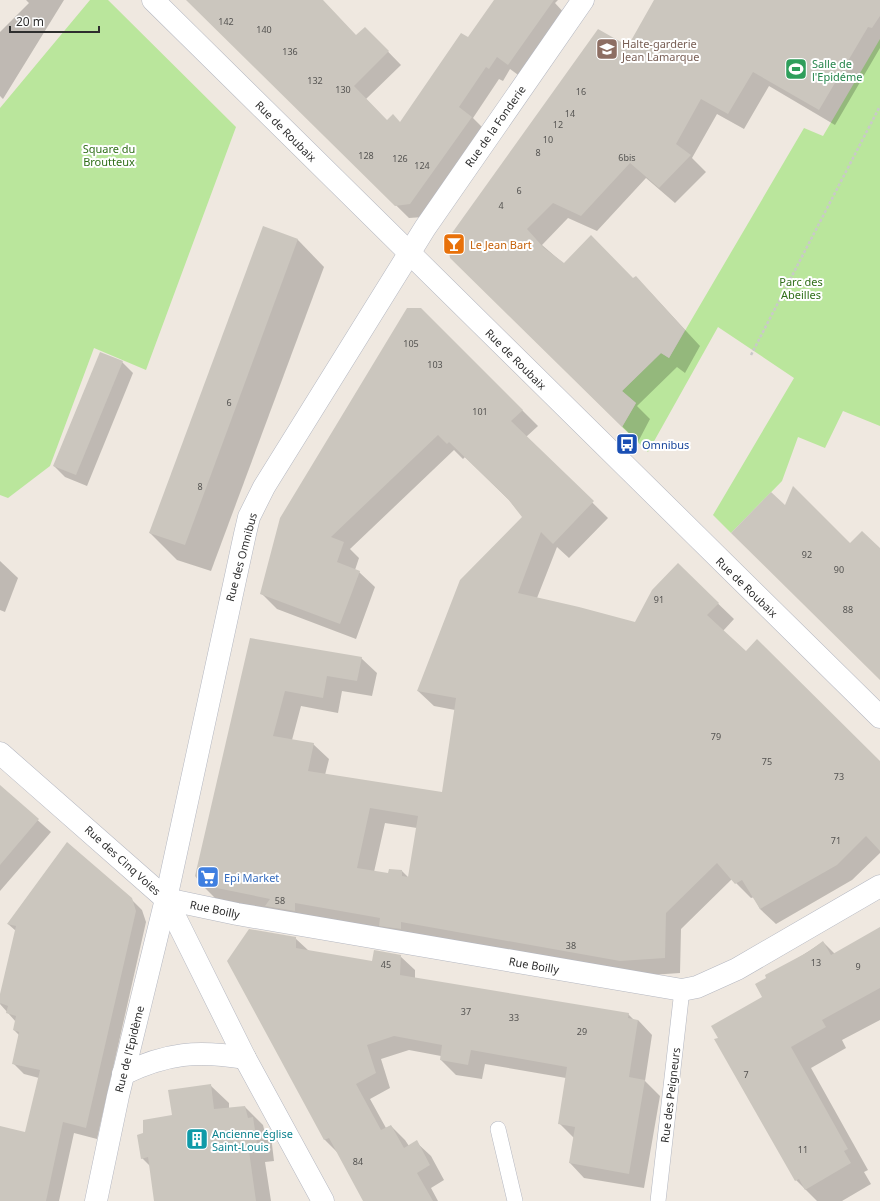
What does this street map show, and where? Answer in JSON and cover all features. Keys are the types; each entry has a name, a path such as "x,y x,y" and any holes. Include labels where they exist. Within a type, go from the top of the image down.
{"street":[{"name":"Rue de Roubaix","path":"153,0 880,717"},
{"name":"Rue de la Fonderie","path":"408,253 583,0"},
{"name":"Rue des Omnibus","path":"166,899 227,610 249,517 264,487 408,253"},
{"name":"Rue des Cinq Voies","path":"0,753 166,899 245,1058 323,1201"},
{"name":"Rue Boilly","path":"166,899 237,914 682,990 697,987 731,972 880,886"},
{"name":"Rue de l'Epidème","path":"96,1201 123,1074 166,899"},
{"path":"123,1074 152,1062 186,1054 202,1053 245,1058"}],"lane":[{"name":"Rue des Peigneurs","path":"658,1201 682,990"},
{"path":"498,1129 515,1201"}],"path":[{"path":"751,354 880,106"}],"green space":[{"name":"Square du Broutteux","path":"90,0 108,0 236,127 146,370 94,348 50,466 8,498 0,495 0,108"},
{"name":"Parc des Abeilles","path":"880,39 880,426 843,411 825,448 798,437 782,481 731,533 713,515 794,378 718,327 648,452 622,427 636,403 622,391 661,353 669,358 804,128 823,136"}],"building":[{"path":"186,0 323,0 356,35 365,27 389,51 354,86 387,120 393,114 400,122 461,33 468,37 494,0 554,0 508,65 497,57 489,69 486,67 459,107 472,117 410,204 395,206"},
{"path":"654,0 880,0 880,16 872,28 868,27 819,110 753,72 728,114 701,99 676,144 691,155 659,188 630,163 581,216 553,203 527,229 544,248 564,263 591,235 633,278 636,276 685,330 669,358 661,353 622,391 636,403 622,427 450,258 447,240 598,29 628,46"},
{"path":"263,226 298,239 185,545 149,533"},
{"path":"407,308 421,308 523,410 511,421 594,501 553,544 541,532 518,593 635,622 652,590 678,563 719,603 707,615 746,651 757,639 880,761 880,851 866,836 837,865 760,909 742,880 735,884 717,863 666,913 665,958 620,961 401,922 401,929 379,926 380,918 295,903 295,911 265,906 270,899 202,885 195,876 250,638 362,657 357,681 327,676 323,698 285,691 273,736 314,743 308,771 442,792 456,698 417,691 460,580 522,517 508,499 449,442 447,444 438,435 331,537 344,542 337,562 360,571 340,624 260,594 280,518","holes":["370,808 418,816 408,877 402,876 402,870 389,869 388,873 357,868"]},
{"path":"100,352 123,361 76,475 53,466"},
{"path":"793,486 850,543 862,531 880,548 880,680 731,533 771,492 785,505"},
{"path":"0,785 39,819 0,865"},
{"path":"67,842 132,898 136,911 86,1128 63,1122 46,1201 0,1201 0,1126 25,1132 40,1070 12,1064 19,1032 13,1030 16,1016 6,1013 8,1006 0,1003 0,994 16,926 7,924"},
{"path":"880,927 880,988 822,1020 826,1027 791,1047 848,1149 844,1151 851,1163 805,1190 799,1179 795,1181 714,1039 718,1038 711,1026 762,997 755,984 766,978 765,975 808,952 823,941 831,955"},
{"path":"249,929 296,937 296,948 372,961 374,950 401,955 400,975 629,1013 628,1018 638,1020 629,1077 645,1080 629,1174 569,1163 575,1127 558,1124 567,1067 471,1050 468,1065 440,1060 442,1045 394,1036 367,1045 376,1073 356,1084 381,1130 391,1125 404,1148 417,1140 430,1165 417,1173 433,1201 363,1201 329,1138 324,1140 227,961"},
{"name":"Ancienne église Saint-Louis","path":"211,1084 214,1109 245,1106 248,1118 253,1117 257,1143 248,1144 256,1201 154,1201 148,1157 141,1159 137,1135 143,1133 143,1120 172,1115 168,1090"}],"place":[{"name":"Halte-garderie Jean Lamarque","path":"607,49"},
{"name":"Salle de l'Epidéme","path":"796,69"},
{"name":"Le Jean Bart","path":"454,244"},
{"name":"Omnibus","path":"627,444"},
{"name":"Epi Market","path":"208,877"},
{"name":"Ancienne église Saint-Louis","path":"197,1139"}]}
